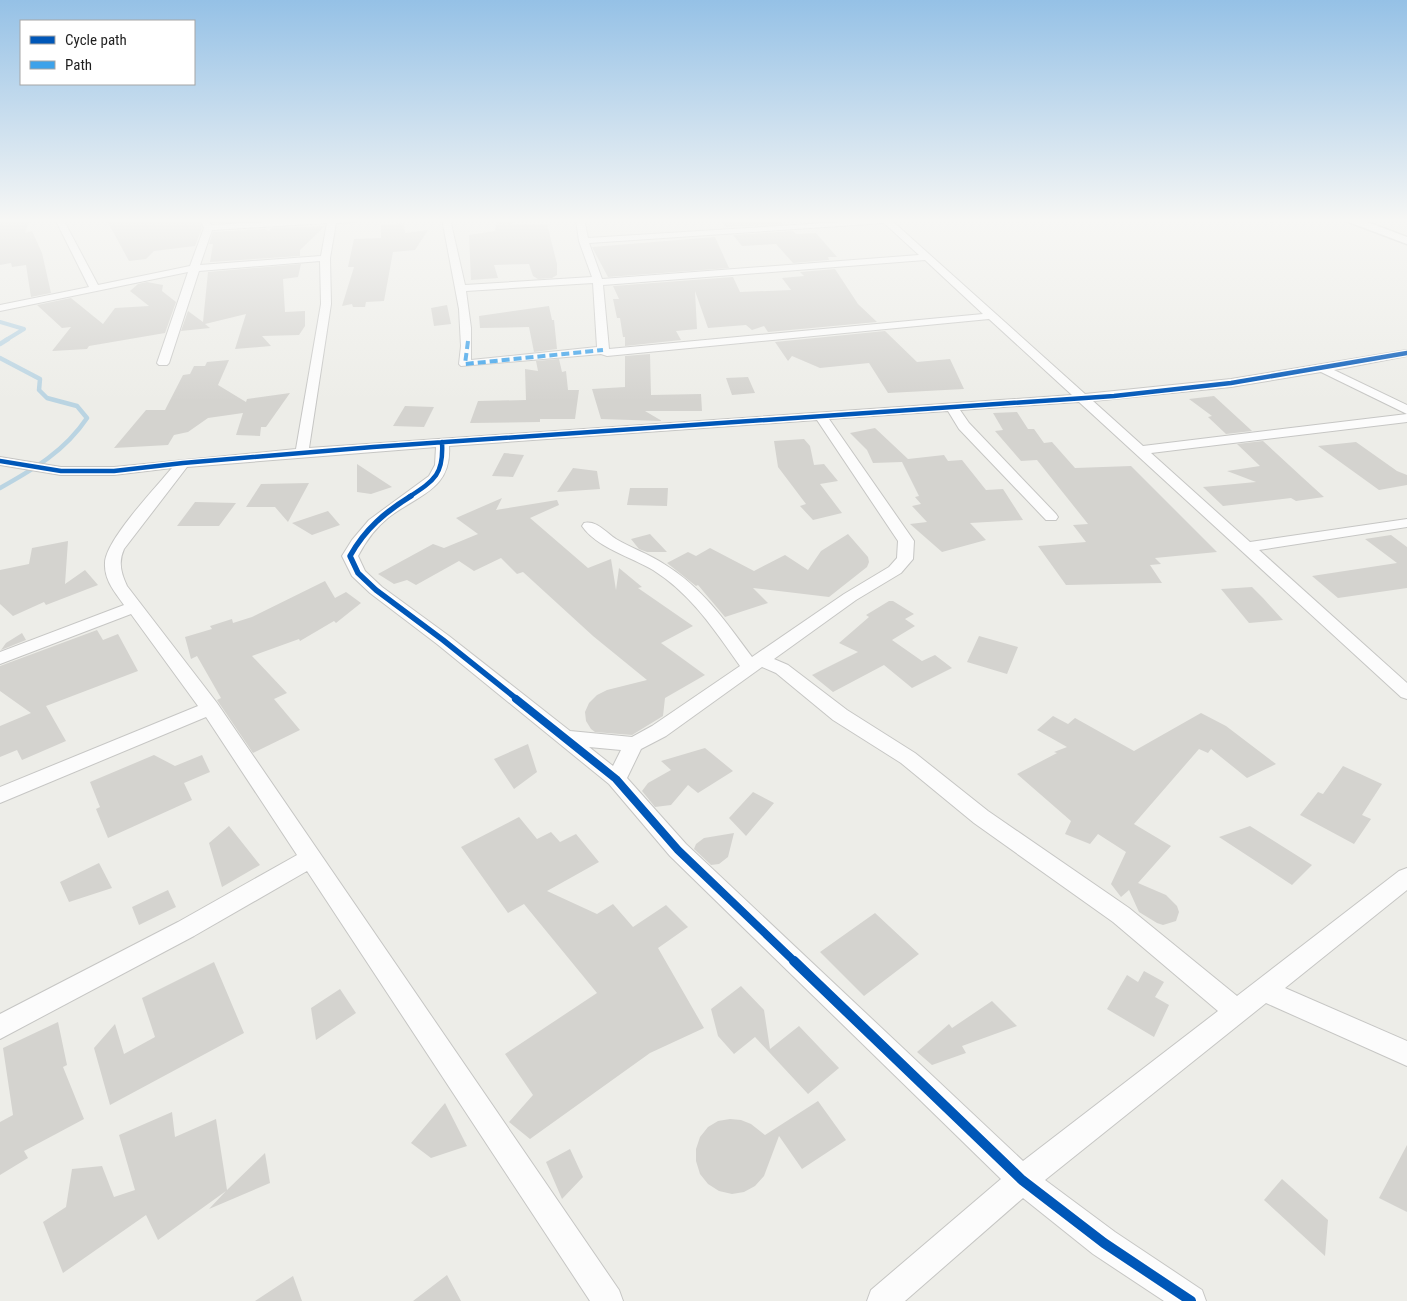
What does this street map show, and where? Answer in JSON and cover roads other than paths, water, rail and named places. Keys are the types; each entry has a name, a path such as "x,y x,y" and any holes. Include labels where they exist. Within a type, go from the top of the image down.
{"street":[{"path":"91,280 95,288"},
{"path":"2,308 137,280"},
{"path":"163,364 192,280"},
{"path":"302,454 326,304 325,280"},
{"path":"458,280 468,342 465,364 603,350 607,353 619,353 992,316"},
{"path":"460,288 615,280"},
{"path":"951,280 1407,693"},
{"path":"597,281 603,350"},
{"path":"0,461 61,471 114,471 183,463 442,442 952,408 1205,386 1407,353"},
{"path":"1322,368 1407,410"},
{"path":"952,408 964,426 1051,517"},
{"path":"566,738 634,744 659,731 850,597 902,564 906,555 906,540 821,417"},
{"path":"1140,450 1407,418"},
{"path":"442,442 442,469 430,484 374,521 361,534 350,556 358,573 376,590 443,640 616,779 678,850 1022,1180 1104,1243 1191,1301"},
{"path":"183,463 113,555 112,571 119,587 210,708 608,1301"},
{"path":"1245,547 1407,523"},
{"path":"588,526 610,542 658,568 691,591 755,663 782,669 840,715 908,758 981,817 1121,915 1236,1011"},
{"path":"0,658 133,607"},
{"path":"0,794 210,708"},
{"path":"616,779 634,744"},
{"path":"0,1027 186,930 311,858"},
{"path":"882,1301 1022,1180 1407,877"},
{"path":"1263,990 1407,1054"}],"waterway":[{"path":"0,322 24,329 6,340"},
{"path":"0,344 8,339"},
{"path":"0,358 40,379 39,390 47,398 77,406 87,418 59,450 25,474 0,488"}]}
